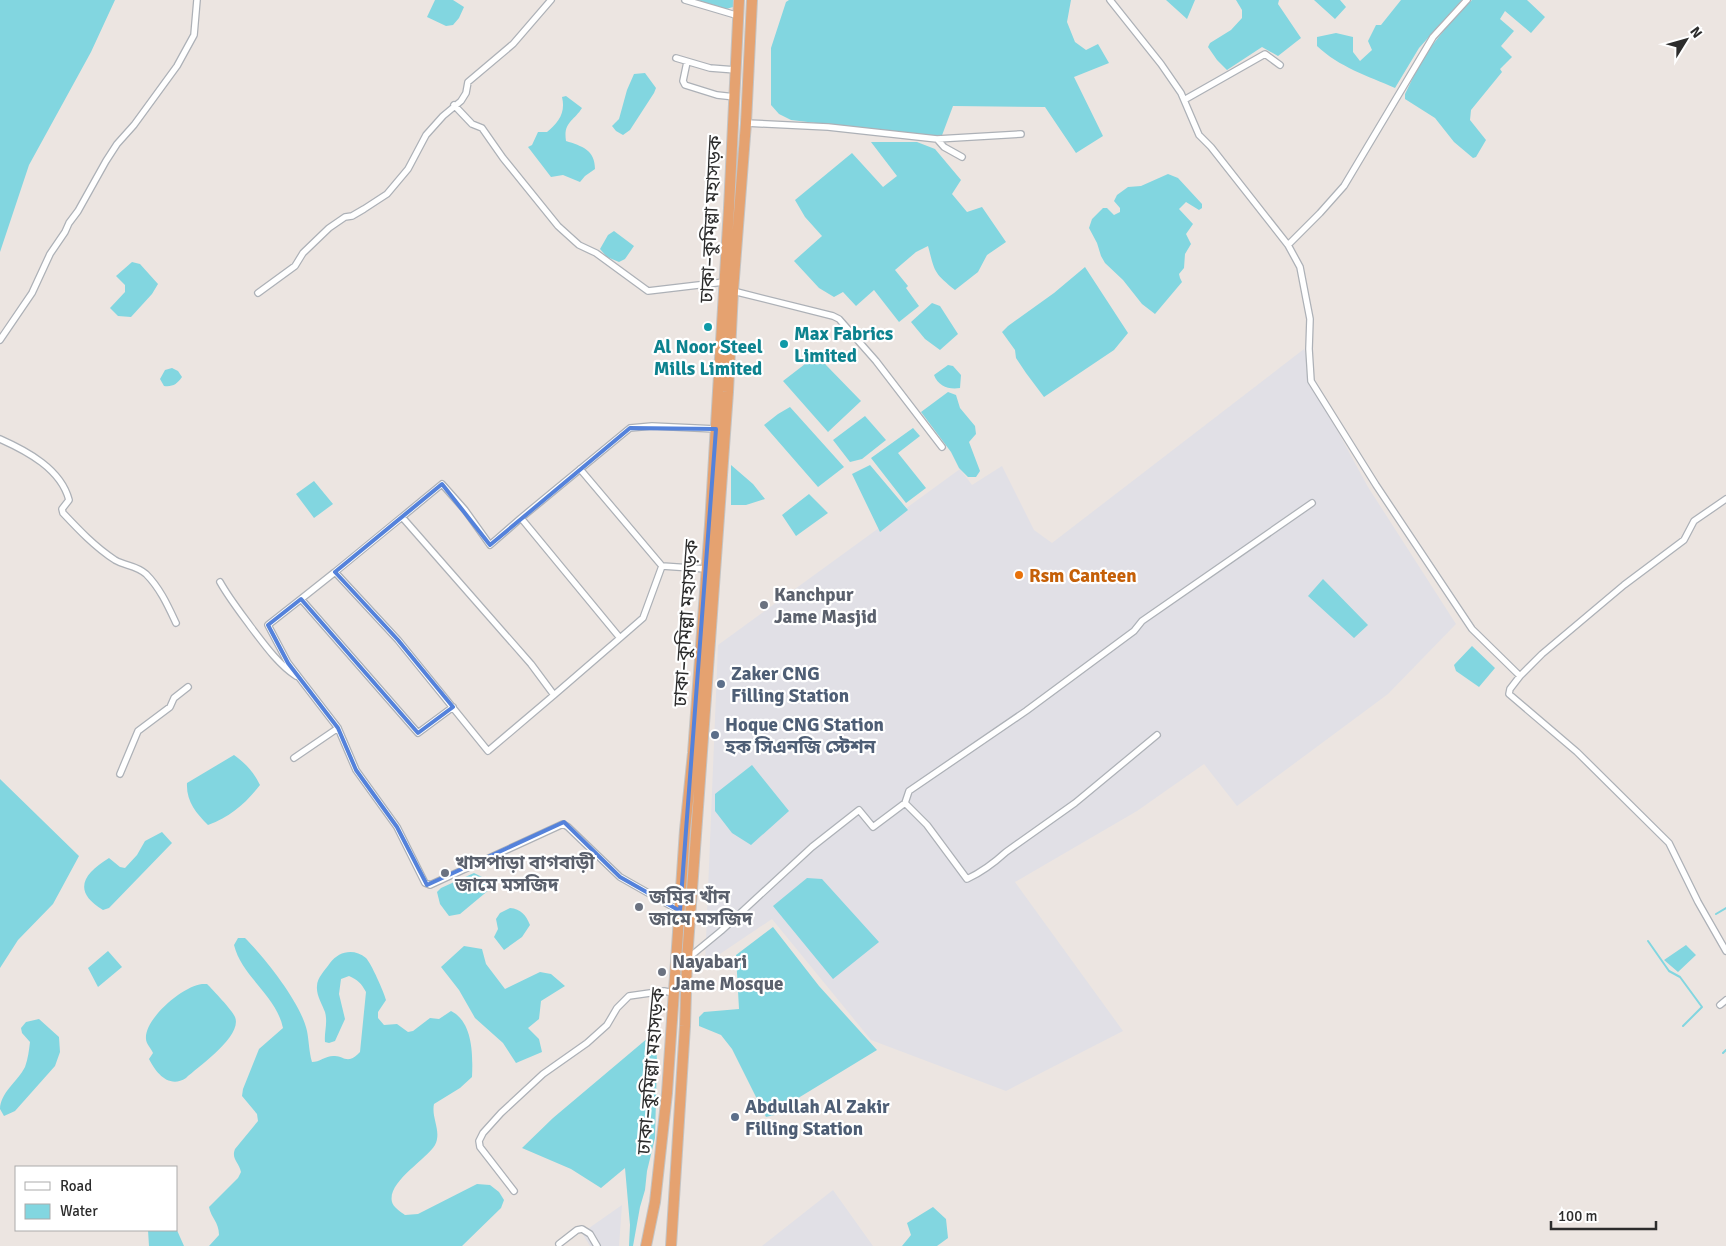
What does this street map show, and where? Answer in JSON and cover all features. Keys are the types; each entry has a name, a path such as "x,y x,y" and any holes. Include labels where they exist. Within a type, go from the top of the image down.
{"highway":[{"name":"ঢাকা–কুমিল্লা মহাসড়ক","path":"671,1246 714,526 716,429 739,0"},
{"name":"ঢাকা–কুমিল্লা মহাসড়ক","path":"646,1246 655,1202 667,1094 685,830 693,753 706,568 714,526 728,392 752,0"}],"street":[{"path":"0,340 32,293 50,254 65,232 68,223 78,211 106,161 177,66 194,35 197,0"},
{"path":"258,293 295,266 302,253 329,228 387,194 411,163 426,135 461,100 466,93 468,82 513,44 551,0"},
{"path":"685,0 739,16"},
{"path":"1110,0 1161,64 1181,93 1199,135 1211,147 1288,245 1300,267 1310,319 1311,381 1376,485 1472,629 1520,676"},
{"path":"1288,245 1320,214 1344,186 1433,37 1467,0"},
{"path":"1184,100 1265,54 1280,65"},
{"path":"676,58 710,68 736,70"},
{"path":"687,62 683,81 685,86 717,95 735,97"},
{"path":"454,105 472,124 482,128 503,158 558,226 579,245 596,253 648,291 724,282"},
{"path":"746,122 828,127 937,139 1021,134"},
{"path":"937,139 944,147 962,157"},
{"path":"733,291 839,319 881,368 942,447"},
{"path":"680,911 620,877 563,824 481,863 427,885 422,880 422,875 397,827 356,770 338,728 288,663 268,626 442,484 465,510 490,545 630,428 652,426 716,429"},
{"path":"0,439 34,458 54,474 69,500 62,509 63,513 81,533 102,551 117,561 133,566 146,574 163,596 176,624"},
{"path":"580,469 662,566 706,568"},
{"path":"1726,499 1694,521 1684,540 1624,585 1542,654 1520,676 1510,689 1509,694 1577,752 1670,843 1698,902 1726,951"},
{"path":"687,959 721,931 812,846 859,810 872,827 905,803 909,791 1026,711 1134,631 1142,621 1312,504"},
{"path":"402,517 531,664 554,695"},
{"path":"521,518 620,638"},
{"path":"335,572 398,640 488,751 643,618 662,566"},
{"path":"220,582 240,614 266,646 287,671 302,680"},
{"path":"302,599 418,733 454,707"},
{"path":"120,774 138,731 170,706 174,698 188,687"},
{"path":"294,758 338,728"},
{"path":"905,803 927,826 967,879 996,862 1006,852 1075,803 1157,735"},
{"path":"514,1191 480,1148 479,1141 483,1133 501,1113 543,1074 587,1043 607,1025 622,1002 629,996 664,990 674,993"},
{"path":"1720,1004 1726,1000"},
{"path":"559,1244 577,1230 582,1229 590,1234 597,1246"}],"highlighted area":[{"path":"630,428 716,429 680,911 620,877 564,822 427,885 397,827 356,770 338,728 288,663 268,625 301,599 418,733 453,707 398,640 335,572 442,484 490,545"}],"shaded area":[{"path":"1304,349 1324,406 1368,487 1456,624 1388,694 1237,806 1204,764 1137,811 1015,882 1123,1031 1006,1091 871,1040 772,919 705,964 718,645 960,469 972,485 1002,466 1034,530 1052,543"},
{"path":"833,1190 873,1246 762,1246"},
{"path":"622,1205 619,1246 590,1246 582,1233"}],"water":[{"path":"0,0 115,0 91,52 29,165 0,252"},
{"path":"435,0 453,0 464,7 453,25 446,26 427,17"},
{"path":"698,0 736,0 733,7 723,10"},
{"path":"789,0 1071,0 1067,22 1075,42 1086,50 1098,44 1109,63 1074,77 1103,136 1076,153 1045,107 953,106 941,138 791,120 779,114 771,105 771,48 786,2"},
{"path":"1166,0 1195,0 1187,19"},
{"path":"1236,0 1279,0 1278,4 1301,38 1278,56 1262,47 1227,70 1208,47 1210,43 1231,30 1242,18 1242,10"},
{"path":"1314,0 1340,0 1346,7 1335,19"},
{"path":"1401,0 1462,0 1419,48 1395,88 1344,65 1317,46 1317,37 1336,33 1353,37 1353,52 1360,61 1372,50 1368,41 1376,25 1381,25"},
{"path":"1472,0 1527,0 1545,17 1531,33 1505,11 1500,19 1514,31 1501,46 1512,57 1500,69 1502,72 1471,110 1470,120 1486,140 1476,157 1473,158 1454,142 1435,118 1405,99 1405,94 1423,57 1449,24"},
{"path":"645,73 656,88 630,130 623,135 612,126 619,119 627,90 634,74"},
{"path":"566,96 582,108 566,130 566,141 590,153 593,157 595,169 580,182 563,175 551,177 528,147 532,145 538,132 547,132 558,121 563,108 562,97"},
{"path":"871,142 917,142 935,149 961,180 952,194 967,212 982,207 1006,242 987,255 978,272 955,290 936,271 928,246 916,252 895,270 908,286 906,288 919,306 899,322 874,290 856,306 843,292 834,297 819,288 794,261 822,236 805,217 795,200 852,153 883,187 897,176"},
{"path":"1168,174 1178,178 1202,204 1202,208 1199,210 1186,202 1179,209 1193,224 1186,234 1191,244 1185,254 1184,268 1179,274 1182,282 1155,314 1142,304 1123,280 1105,263 1089,228 1092,219 1103,208 1107,208 1114,215 1120,212 1120,208 1114,201 1117,195 1128,187 1141,186"},
{"path":"614,231 634,246 625,259 619,262 607,257 600,249 608,235"},
{"path":"132,262 140,264 158,284 152,294 131,317 118,316 110,308 125,292 125,285 116,276"},
{"path":"1085,267 1128,333 1114,350 1044,397 1016,358 1015,350 1002,332"},
{"path":"932,303 940,306 958,334 940,350 925,339 911,322"},
{"path":"818,354 826,365 861,401 828,432 783,381"},
{"path":"948,365 953,366 961,375 960,388 944,386 936,379 934,375"},
{"path":"172,368 178,371 182,377 178,382 170,386 164,386 160,379 165,370"},
{"path":"948,392 956,395 960,408 975,426 976,434 969,442 980,471 976,477 968,477 959,468 951,452 921,412"},
{"path":"790,407 844,467 818,487 764,425"},
{"path":"865,416 886,440 862,459 850,462 833,440"},
{"path":"913,428 920,436 898,453 926,488 906,503 871,458"},
{"path":"731,465 753,484 765,499 746,505 731,505"},
{"path":"870,465 908,510 880,532 852,474"},
{"path":"314,481 333,504 314,518 296,494"},
{"path":"809,494 828,513 796,536 782,515"},
{"path":"1323,579 1368,625 1354,638 1308,596"},
{"path":"1472,646 1495,668 1479,687 1456,671 1454,665"},
{"path":"234,755 249,768 260,785 237,809 224,818 208,825 190,801 187,783"},
{"path":"752,765 789,811 751,845 732,833 715,811 715,794"},
{"path":"0,779 79,856 53,904 18,940 0,968"},
{"path":"162,832 172,843 109,908 103,910 93,903 84,889 88,876 93,870 109,858 120,867 125,868 137,855 145,841"},
{"path":"474,873 496,884 460,914 449,916 440,904 437,892 441,888"},
{"path":"807,878 822,879 879,942 833,979 773,906"},
{"path":"510,908 523,913 530,925 522,937 504,950 494,937 498,929 496,919 500,913"},
{"path":"773,927 819,986 877,1050 790,1103 782,1113 766,1117 732,1049 721,1035 699,1026 699,1017 704,1012 739,1009 736,955"},
{"path":"238,938 245,938 253,947 281,981 298,1007 307,1031 312,1062 332,1056 350,1059 360,1052 366,992 362,986 357,980 349,976 341,979 339,994 345,1019 335,1041 329,1043 325,1042 326,1016 317,989 320,977 330,963 338,956 347,952 357,953 366,958 374,971 386,1000 378,1012 378,1018 384,1025 397,1024 408,1032 413,1031 430,1018 439,1019 451,1011 464,1023 472,1049 472,1077 460,1088 434,1104 433,1109 437,1130 435,1145 401,1179 392,1194 392,1202 395,1208 405,1215 418,1214 477,1184 490,1185 499,1192 504,1200 501,1208 462,1246 209,1246 219,1235 218,1227 209,1207 238,1178 241,1172 235,1158 235,1149 258,1121 257,1114 242,1096 243,1089 259,1049 283,1028 274,1006 251,977 238,956 234,945"},
{"path":"1686,945 1696,955 1678,972 1664,960"},
{"path":"464,946 482,949 486,964 505,989 540,972 551,974 565,986 541,1001 539,1019 528,1028 539,1039 542,1052 516,1063 503,1043 475,1018 459,990 441,967"},
{"path":"108,951 122,967 98,987 88,968"},
{"path":"207,984 226,1005 235,1017 236,1025 226,1042 186,1078 180,1081 169,1081 159,1074 149,1059 153,1053 146,1041 147,1031 158,1013 175,997 194,986"},
{"path":"39,1019 59,1037 60,1052 55,1066 15,1111 4,1116 0,1109 3,1098 22,1072 28,1058 30,1042 22,1033 21,1028 26,1022"},
{"path":"655,1032 657,1060 655,1138 633,1246 629,1246 630,1225 625,1168 601,1188 571,1169 522,1148 553,1118"},
{"path":"933,1207 946,1219 948,1238 937,1246 902,1246 911,1235 907,1223"},
{"path":"148,1231 177,1231 184,1246 149,1246"}],"waterway":[{"path":"1716,914 1726,908"},
{"path":"1648,941 1669,971 1680,977 1702,1007 1683,1026"},
{"path":"1723,1053 1726,1050"}],"place":[{"name":"Al Noor Steel Mills Limited","path":"708,327"},
{"name":"Max Fabrics Limited","path":"784,344"},
{"name":"Rsm Canteen","path":"1019,575"},
{"name":"Kanchpur Jame Masjid","path":"764,605"},
{"name":"Zaker CNG Filling Station","path":"721,684"},
{"name":"Hoque CNG Station হক সিএনজি স্টেশন","path":"715,735"},
{"name":"খাসপাড়া বাগবাড়ী জামে মসজিদ","path":"445,873"},
{"name":"জমির খাঁন জামে মসজিদ","path":"639,907"},
{"name":"Nayabari Jame Mosque","path":"662,972"},
{"name":"Abdullah Al Zakir Filling Station","path":"735,1117"}]}
